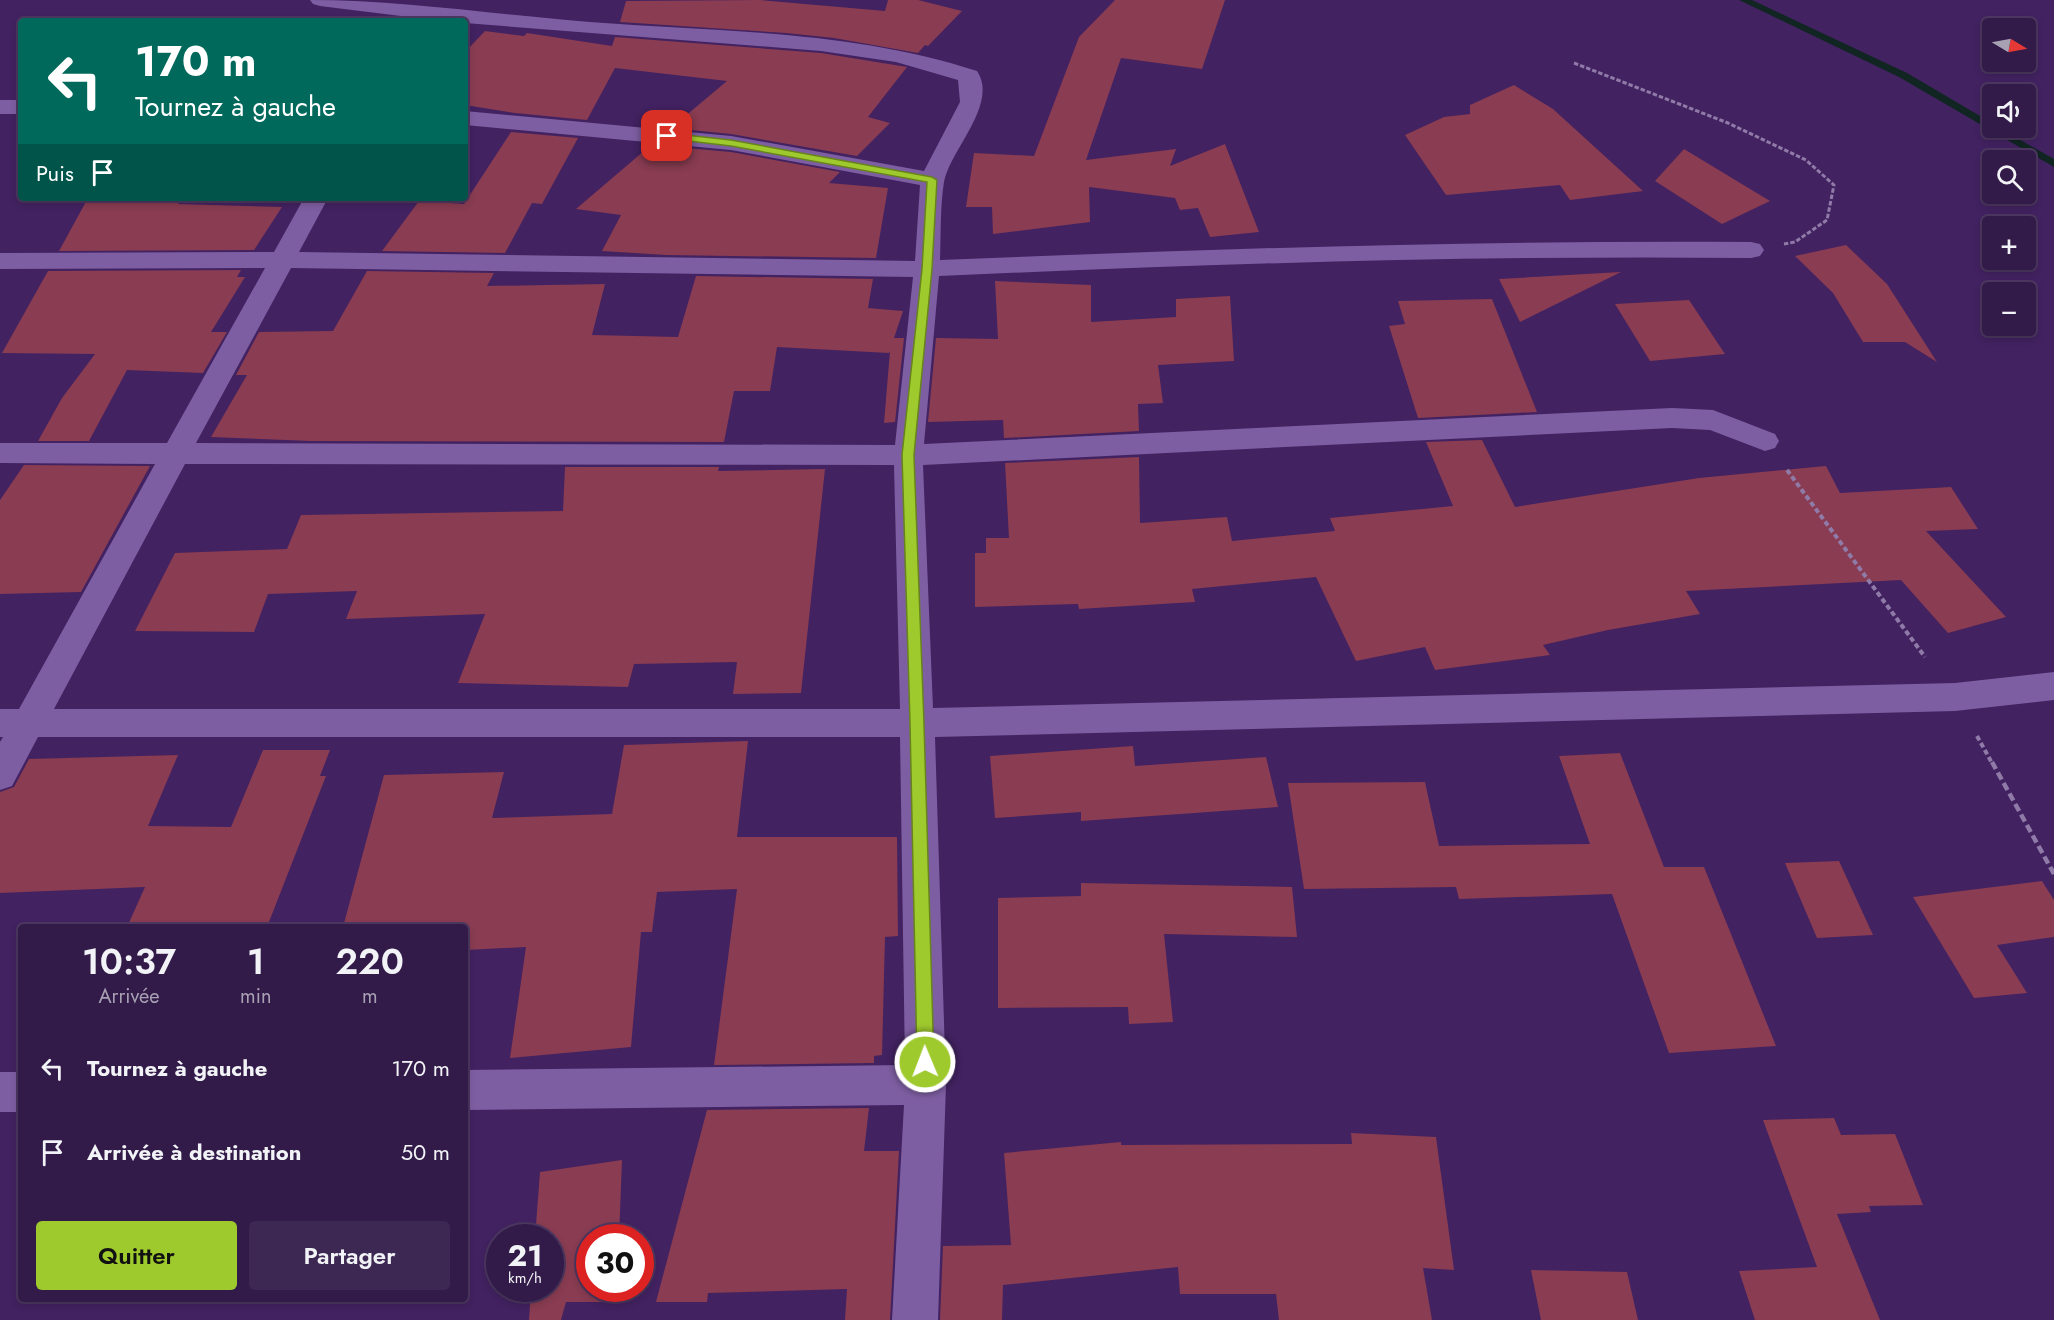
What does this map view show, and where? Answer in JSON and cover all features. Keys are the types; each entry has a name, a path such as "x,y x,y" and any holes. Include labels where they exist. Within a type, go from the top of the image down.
{"street":[{"path":"320,0 434,18"},
{"path":"468,21 826,45 933,62 969,76 971,102 932,180 927,269 908,455 926,1085 915,1320"},
{"path":"0,107 18,107"},
{"path":"468,118 731,143 932,180"},
{"path":"0,775 14,724 178,453 314,201"},
{"path":"0,261 282,260 927,269 1199,257 1632,249 1751,250"},
{"path":"0,453 908,455 1672,418 1713,420 1765,441"},
{"path":"14,724 917,723 1955,697 2054,686"},
{"path":"468,1090 926,1085"},
{"path":"0,1092 18,1092"}],"path":[{"path":"1574,63 1728,123 1806,160 1834,185 1827,220 1795,242 1751,250"},
{"path":"1765,441 1955,697 2054,874"}],"building":[{"path":"760,0 885,11 888,0 918,0 962,11 928,46 925,45 918,53 834,38 786,33 620,22 626,1"},
{"path":"1115,0 1225,0 1202,69 1121,58 1086,160 1176,149 1170,166 1225,144 1259,232 1210,237 1198,208 1180,210 1175,198 1089,187 1090,222 993,234 992,207 966,207 974,153 1034,156 1079,37"},
{"path":"485,31 524,36 527,33 612,46 615,37 821,53 907,67 868,117 890,123 857,156 731,134 671,128 727,81 615,68 587,120 468,105 468,49"},
{"path":"1514,85 1553,109 1643,191 1570,200 1560,185 1446,195 1405,135 1444,117 1470,114 1470,105"},
{"path":"511,132 578,138 542,204 532,203 505,253 382,251 419,201 464,204"},
{"path":"651,145 731,152 840,172 829,183 888,188 876,258 666,255 602,251 621,215 576,209"},
{"path":"1684,149 1770,201 1722,224 1655,181"},
{"path":"86,201 180,201 178,204 282,207 254,250 59,251"},
{"path":"1846,245 1887,284 1937,362 1905,342 1863,342 1833,293 1795,256"},
{"path":"241,270 237,277 245,277 211,332 227,332 203,373 127,370 89,441 38,441 62,398 95,354 2,353 48,271"},
{"path":"367,271 494,273 487,286 605,284 592,335 678,337 696,276 873,279 868,308 903,311 894,338 904,338 895,422 884,423 890,351 889,353 777,347 770,391 734,391 724,442 311,441 211,437 247,375 236,375 259,332 333,331"},
{"path":"1621,272 1520,322 1499,279"},
{"path":"995,281 1091,285 1091,322 1176,317 1176,299 1230,296 1234,361 1158,365 1163,403 1138,404 1139,431 1004,438 1003,420 928,422 936,338 998,339"},
{"path":"1492,299 1537,412 1418,418 1389,326 1405,324 1398,301"},
{"path":"1689,300 1725,354 1650,361 1615,304"},
{"path":"1482,440 1515,507 1699,478 1826,466 1840,493 1951,487 1978,529 1926,531 2006,617 1948,633 1901,580 1686,591 1700,614 1608,630 1543,645 1550,655 1435,670 1425,647 1356,661 1316,577 1192,589 1195,602 1079,609 1078,604 975,607 975,553 986,553 986,538 1009,538 1005,463 1139,457 1140,523 1227,517 1232,541 1335,531 1330,518 1453,506 1426,442"},
{"path":"24,465 150,466 81,592 0,594 0,500"},
{"path":"565,467 719,467 718,471 825,469 801,693 733,694 737,662 634,664 628,687 458,683 485,614 346,619 357,591 268,594 254,632 135,631 175,553 287,549 301,515 563,511"},
{"path":"748,741 737,837 897,837 898,936 885,937 882,1055 874,1056 874,1063 714,1065 737,889 657,892 652,932 641,932 631,1047 510,1058 526,947 468,950 468,924 344,924 384,775 504,772 492,818 612,814 624,745"},
{"path":"1133,746 1135,766 1266,757 1278,807 1081,821 1081,812 995,818 990,756"},
{"path":"263,750 330,750 320,776 326,776 268,924 128,924 145,887 0,893 0,792 14,787 29,759 178,755 148,826 231,827"},
{"path":"1620,753 1664,867 1704,867 1776,1046 1669,1053 1612,894 1459,899 1456,887 1304,889 1288,783 1425,782 1439,846 1590,844 1559,756"},
{"path":"1839,861 1873,935 1817,938 1785,863"},
{"path":"2042,881 2054,900 2054,937 1997,945 2027,993 1974,998 1913,897"},
{"path":"1081,883 1292,887 1297,937 1164,934 1173,1022 1129,1024 1128,1007 998,1008 998,898 1081,896"},
{"path":"869,1108 864,1151 899,1151 890,1320 845,1320 847,1289 708,1293 707,1302 656,1302 707,1110"},
{"path":"1834,1118 1841,1135 1895,1134 1923,1205 1869,1206 1871,1212 1837,1214 1880,1320 1755,1320 1739,1271 1817,1267 1763,1120"},
{"path":"1351,1133 1436,1137 1454,1270 1423,1268 1432,1320 1279,1320 1276,1294 1180,1294 1178,1267 1003,1285 1002,1320 940,1320 943,1246 1011,1245 1004,1153 1121,1142 1121,1145 1352,1144"},
{"path":"622,1160 620,1224 576,1224 576,1302 566,1302 561,1320 529,1320 530,1302 564,1302 564,1224 536,1224 540,1172"},
{"path":"1531,1270 1627,1272 1638,1320 1541,1320"}],"waterway":[{"path":"1744,0 1903,75 1982,121"},
{"path":"2009,138 2054,164"}],"route":[{"path":"667,136 731,143 932,180 927,269 908,455 925,1062"}]}
